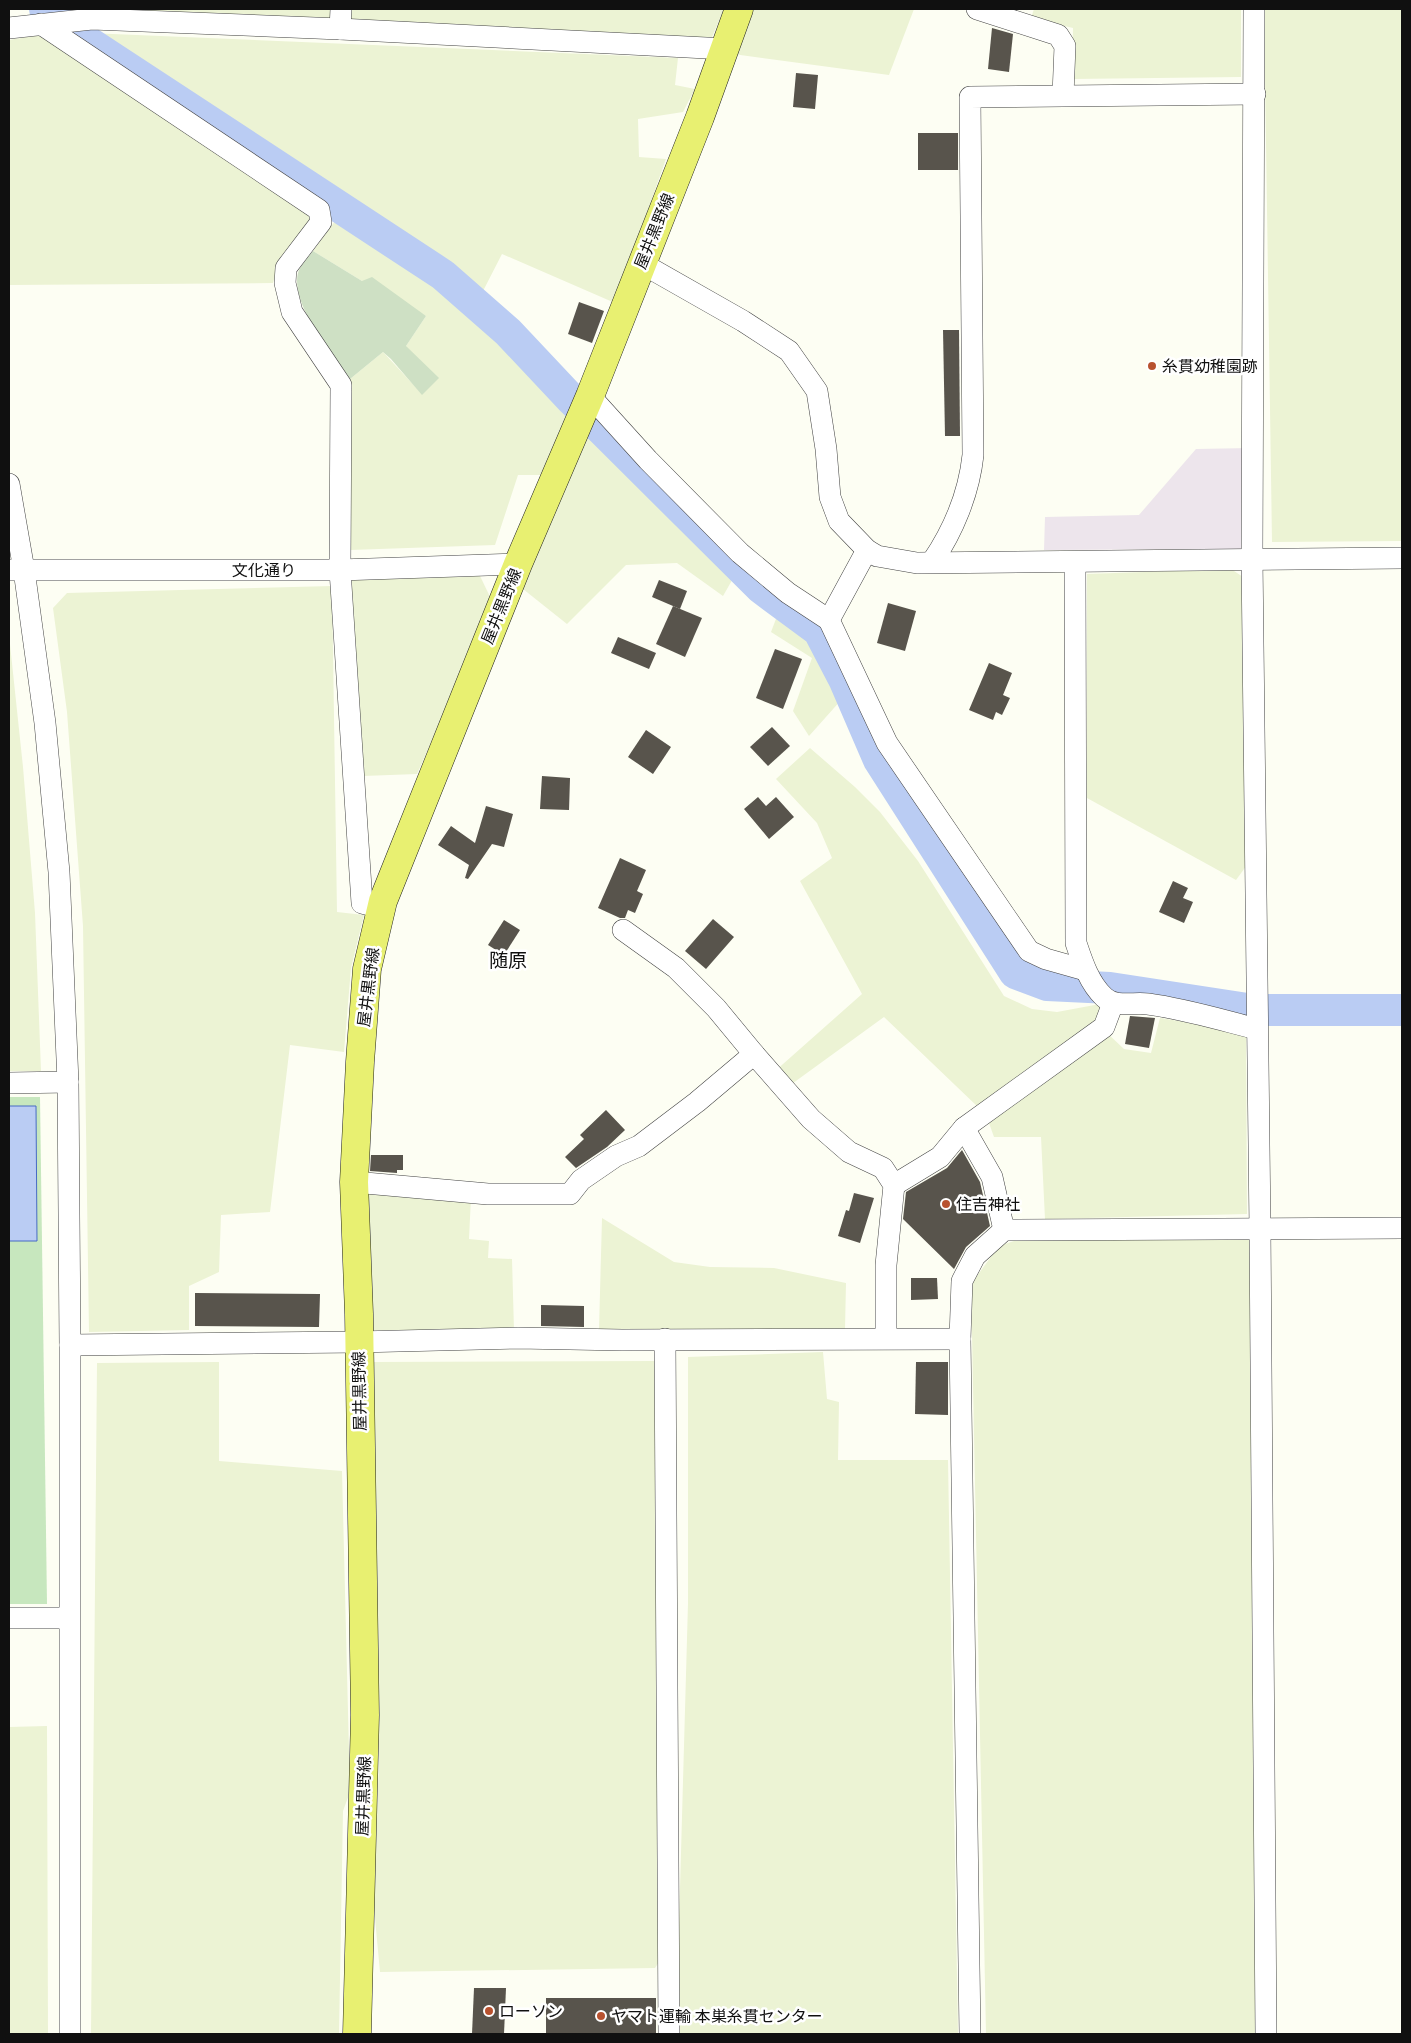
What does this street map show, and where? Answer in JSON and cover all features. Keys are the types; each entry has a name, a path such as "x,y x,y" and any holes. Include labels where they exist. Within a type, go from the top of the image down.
{"main road":[{"name":"屋井黒野線","path":"357,2034 365,1715 354,1182 367,969 382,908 518,564 590,396 726,48 739,9"}],"street":[{"path":"977,9 1058,35 1065,46 1063,95"},
{"path":"1254,9 1252,559 1260,1228 1266,2034"},
{"path":"9,28 92,19 341,19 726,48"},
{"path":"41,24 319,210 321,222 286,268 285,283 292,312 341,385 340,570 362,904 382,908"},
{"path":"932,562 943,546 970,480 974,455 970,97 1254,94"},
{"path":"641,263 743,321 789,351 817,392 826,449 830,497 839,521 867,550 877,556 917,564 932,562 1402,558"},
{"path":"590,396 648,460 740,553 788,593 829,620 887,743 1029,951 1046,960 1085,970"},
{"path":"9,484 16,570 44,714 59,872 68,1082 70,2034"},
{"path":"829,620 867,550"},
{"path":"1075,562 1076,943 1085,970 1103,997 1113,1003 1147,1004 1176,1009 1257,1029"},
{"name":"文化通り","path":"16,570 340,570 518,564"},
{"path":"623,930 676,968 716,1008 811,1119 849,1152 883,1168 894,1185 886,1265 886,1338"},
{"path":"894,1185 940,1157 964,1128 1104,1027 1113,1003"},
{"path":"354,1182 488,1194 570,1194 581,1180 616,1156 639,1146 697,1102 754,1054"},
{"path":"9,1082 68,1082"},
{"path":"964,1128 992,1177 1004,1230"},
{"path":"970,2034 960,1339 962,1281 975,1256 1004,1230 1402,1228"},
{"path":"70,1344 358,1342 518,1338 960,1339"},
{"path":"665,1339 669,2034"},
{"path":"9,1618 69,1618"}],"shaded area":[{"path":"1250,448 1249,549 1044,550 1045,517 1139,515 1196,449"}],"green space":[{"path":"93,9 333,9 333,19"},
{"path":"346,9 724,9 709,44 345,19"},
{"path":"751,9 914,9 889,75 733,54"},
{"path":"1034,9 1241,9 1241,77 1072,79 1073,28 1031,18"},
{"path":"1264,9 1402,9 1402,541 1272,542"},
{"path":"89,33 678,58 675,85 695,89 683,112 638,119 639,157 666,159 615,303 502,254 483,291"},
{"path":"39,35 311,211 313,226 278,265 273,283 9,285 9,40"},
{"path":"338,217 474,314 573,411 546,475 518,475 495,545 350,550 350,379 383,352 422,394 406,346 426,316 362,281 313,251"},
{"path":"313,251 362,281 372,277 426,316 406,346 439,378 422,395 383,352 350,379 315,329 300,300 297,286 298,273"},
{"path":"589,427 735,575 723,596 677,563 626,565 567,624 523,589"},
{"path":"1231,569 1246,579 1247,865 1236,880 1087,798 1087,574"},
{"path":"480,576 493,603 417,774 363,776 351,580"},
{"path":"332,586 337,912 364,915 351,968 344,1052 290,1045 270,1212 221,1215 219,1272 189,1286 189,1330 89,1332 83,926 67,712 53,608 67,593"},
{"path":"779,611 817,638 842,699 809,736 793,711 812,658 771,632"},
{"path":"9,635 23,767 35,913 41,1071 9,1071"},
{"path":"810,748 855,787 880,812 918,861 1004,996 1032,1009 1057,1012 1100,1004 1100,1023 979,1108 884,1017 789,1086 774,1072 862,994 800,881 832,858 817,823 776,779"},
{"path":"1160,1018 1241,1031 1246,1037 1247,1214 1045,1219 1041,1137 994,1137 989,1123 1105,1031 1124,1049 1151,1053"},
{"path":"9,1097 40,1097 47,1604 9,1604"},
{"path":"368,1191 471,1197 469,1239 489,1241 488,1258 512,1259 514,1330 372,1330"},
{"path":"602,1218 674,1262 710,1267 774,1268 846,1283 845,1329 599,1330"},
{"path":"1250,1239 1256,2034 986,2034 971,1284 999,1246 1017,1240"},
{"path":"823,1352 827,1399 839,1402 838,1460 948,1460 958,2034 678,2034 679,1924 688,1603 688,1357"},
{"path":"657,1361 659,1962 655,1968 380,1972 373,1897 379,1766 372,1362"},
{"path":"219,1362 219,1461 342,1471 350,1792 343,1811 339,2034 91,2034 97,1363"},
{"path":"47,1726 48,2034 9,2034 9,1727"}],"water":[{"path":"9,1106 36,1106 37,1241 9,1241"}],"building":[{"path":"992,28 1013,34 1009,72 988,69"},
{"path":"796,73 818,75 815,109 793,107"},
{"path":"918,133 958,133 958,170 918,170"},
{"path":"579,302 604,311 592,343 568,334"},
{"path":"943,330 959,330 960,436 945,436"},
{"path":"659,580 687,591 680,609 652,597"},
{"path":"888,603 916,611 905,651 877,643"},
{"path":"673,606 702,618 685,657 656,644"},
{"path":"618,637 656,653 649,669 611,653"},
{"path":"775,649 802,659 783,709 756,698"},
{"path":"989,663 1012,673 1003,695 1010,698 1002,715 996,712 993,720 969,710"},
{"path":"772,727 790,746 768,766 750,747"},
{"path":"646,730 671,747 653,774 628,757"},
{"path":"542,776 570,778 569,810 540,809"},
{"path":"758,797 766,806 776,797 794,817 769,839 744,809"},
{"path":"486,806 513,814 504,847 492,844 468,879 465,878 469,865 438,845 451,826 475,843"},
{"path":"620,858 646,870 637,891 643,894 635,913 628,910 625,918 620,918 598,908"},
{"path":"1173,881 1188,888 1183,898 1193,902 1184,923 1159,912"},
{"path":"713,919 734,937 706,969 685,951"},
{"path":"504,920 520,930 504,955 488,945"},
{"path":"1130,1016 1155,1018 1149,1048 1125,1044"},
{"path":"606,1110 625,1130 607,1147 576,1168 565,1157 584,1139 580,1135"},
{"name":"住吉神社","path":"962,1150 980,1182 990,1226 966,1247 954,1269 903,1219 906,1192 947,1168"},
{"path":"371,1155 403,1155 403,1170 397,1170 397,1173 370,1171"},
{"path":"854,1193 874,1198 860,1243 838,1236 846,1210 849,1211"},
{"path":"911,1278 937,1278 938,1299 911,1300"},
{"path":"195,1293 320,1294 319,1327 195,1326"},
{"path":"541,1305 584,1306 584,1327 541,1326"},
{"path":"916,1362 948,1362 948,1415 915,1414"},
{"name":"ローソン","path":"474,1988 506,1988 504,2034 472,2034"},
{"name":"ヤマト運輸 本巣糸貫センター","path":"546,1998 656,1998 656,2034 546,2034"}],"waterway":[{"path":"45,9 73,32 443,275 508,332 572,400 761,588 819,631 844,679 879,760 1015,973 1047,985 1110,988 1254,1010 1402,1010"}],"place":[{"name":"糸貫幼稚園跡","path":"1152,366"},
{"name":"住吉神社","path":"946,1204"},
{"name":"ローソン","path":"489,2011"},
{"name":"ヤマト運輸 本巣糸貫センター","path":"601,2016"}],"district":[{"name":"随原","path":"508,960"}]}
